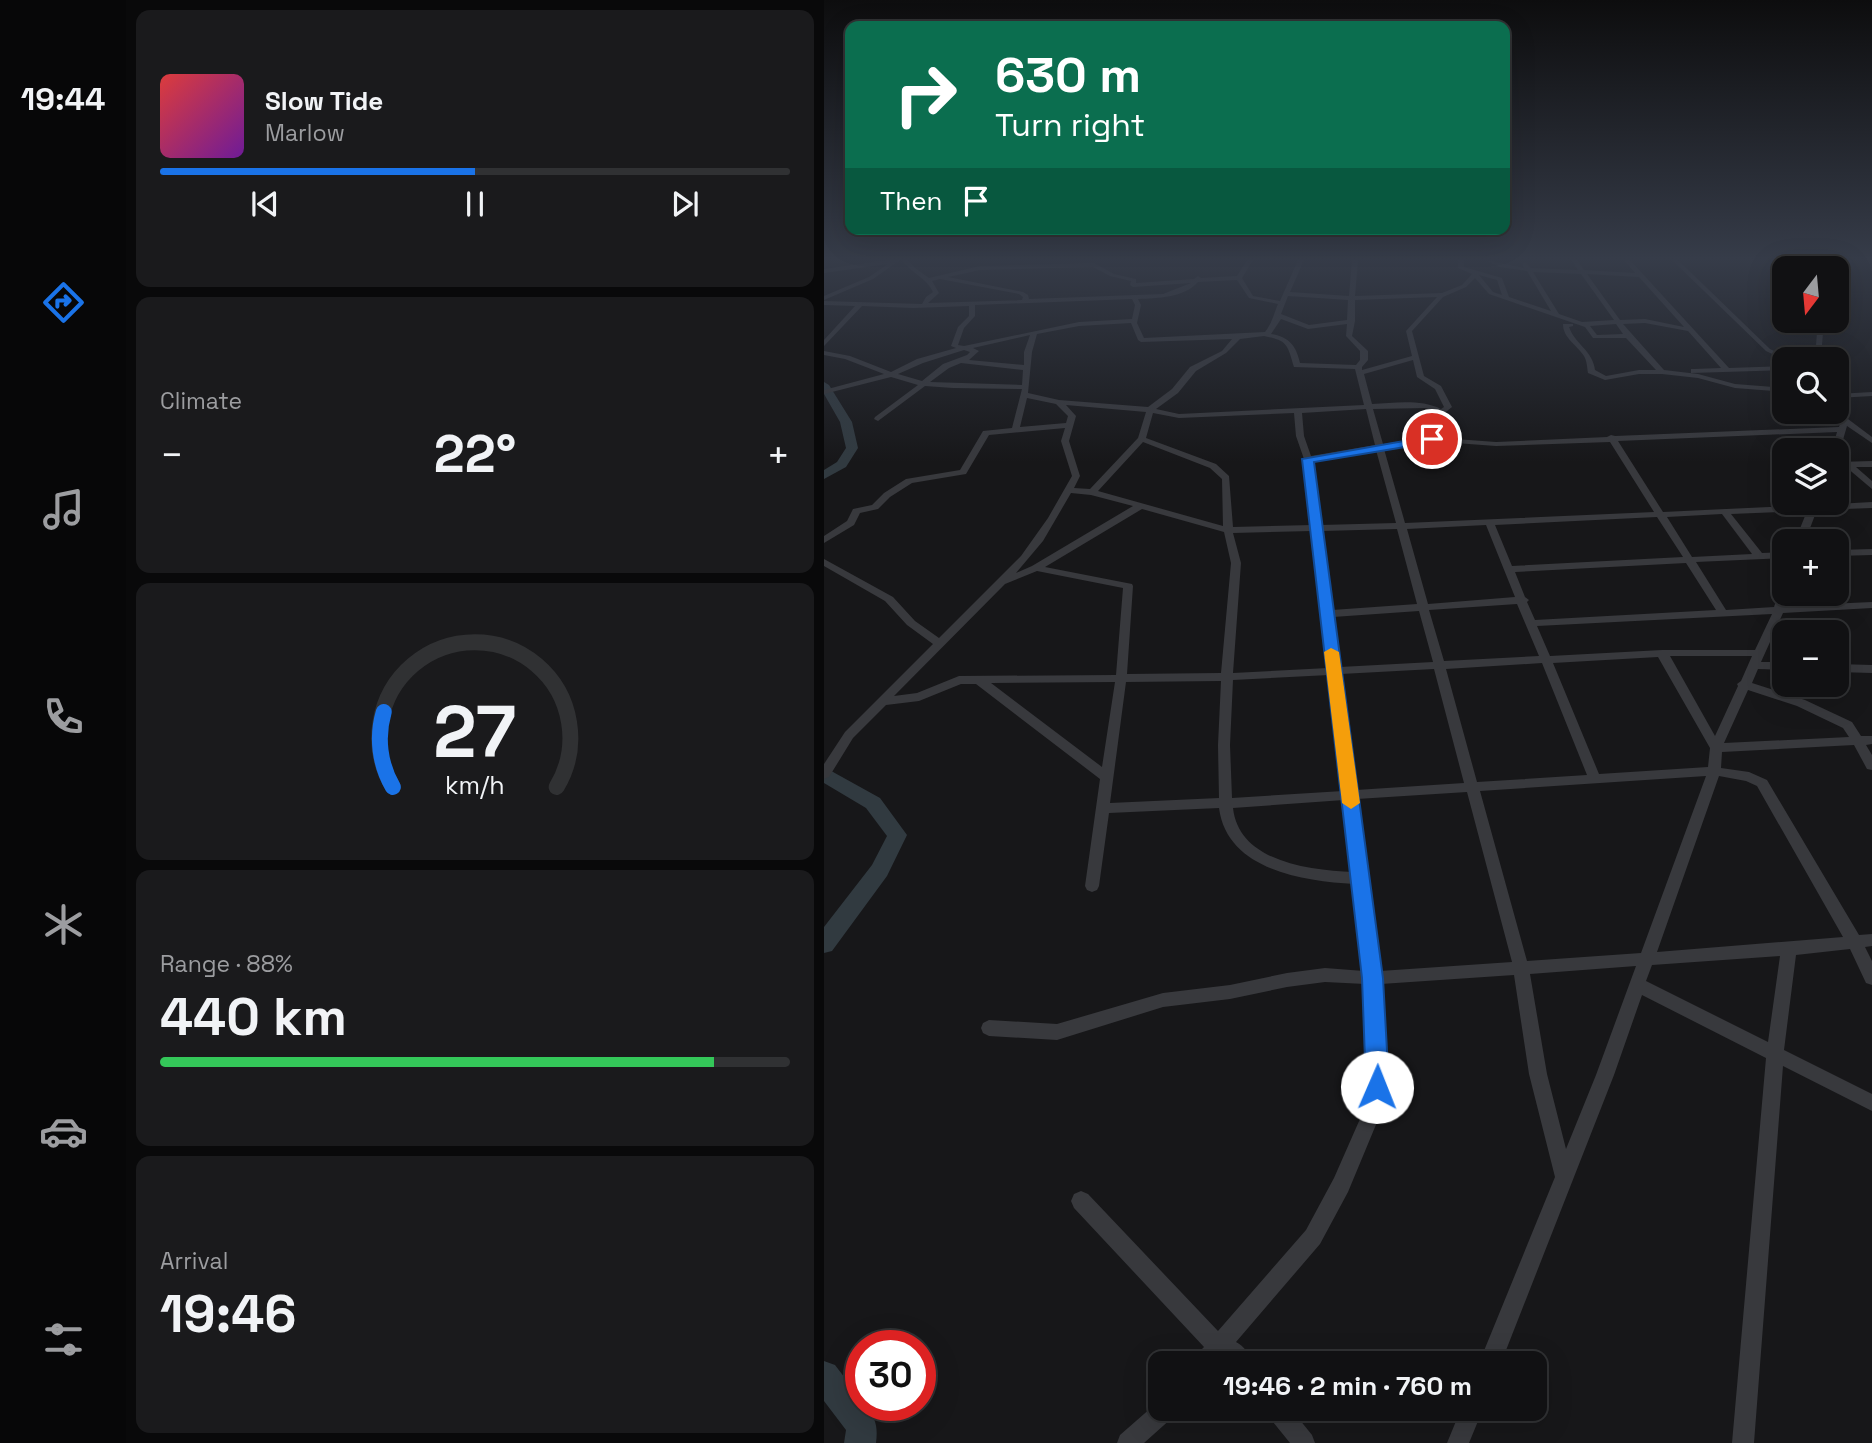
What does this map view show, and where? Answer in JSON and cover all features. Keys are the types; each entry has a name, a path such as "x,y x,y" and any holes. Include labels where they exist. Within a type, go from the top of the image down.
{"street":[{"path":"824,344 839,327"},
{"path":"878,419 946,366 962,361 975,351 954,346 961,327"},
{"path":"824,392 893,374 920,361 965,348 1062,327"},
{"path":"1136,327 1141,340 1266,335 1284,337 1294,346 1297,365 1359,370 1413,358"},
{"path":"1266,335 1272,327"},
{"path":"1351,327 1349,336 1364,351 1364,360 1359,370 1378,447 1402,526 1520,967 1538,1074 1564,1176"},
{"path":"824,353 854,357 893,374 924,383 1025,391 1059,402 1150,410 1179,416 1428,406 1442,413 1448,407 1438,388 1421,377 1413,358 1409,331 1412,327"},
{"path":"1565,327 1566,333 1588,356 1592,371 1605,378 1639,372 1772,368"},
{"path":"1588,327 1595,337 1628,336"},
{"path":"1622,327 1662,372 1735,386 1772,389"},
{"path":"1682,327 1691,330"},
{"path":"1689,327 1727,370"},
{"path":"1745,327 1772,352"},
{"path":"1016,429 1025,391 1033,333"},
{"path":"1092,492 1142,439 1150,410 1175,391 1193,369 1224,352 1238,337"},
{"path":"962,361 1027,368"},
{"path":"1849,396 1872,394"},
{"path":"824,774 849,735 938,642 1000,584 1043,535 1075,476 1065,441 1072,415 1059,402"},
{"path":"1214,1351 1313,1237 1368,1125 1376,1103 1379,1071 1373,978 1308,459 1300,436 1298,413"},
{"path":"824,540 851,523 856,511 875,507 903,484 963,472 986,433 1069,425"},
{"path":"1839,438 1842,425"},
{"path":"1308,459 1428,439 1496,444 1842,425 1872,441"},
{"path":"1611,437 1723,613"},
{"path":"1142,439 1213,466 1226,478 1228,530 1236,563 1227,677 1224,771 1231,829 1244,843 1269,861 1298,872 1359,878"},
{"path":"1849,465 1872,464"},
{"path":"1849,465 1872,486"},
{"path":"1068,490 1092,492 1228,530 1402,526 1772,509"},
{"path":"1849,505 1872,505"},
{"path":"1000,584 1036,568 1140,506"},
{"path":"1725,512 1759,556"},
{"path":"1489,522 1524,600 1545,659 1595,779"},
{"path":"1849,553 1872,552"},
{"path":"1508,569 1772,556"},
{"path":"824,562 889,599 911,623 938,642"},
{"path":"1036,568 1128,586 1121,679 1092,886"},
{"path":"1326,614 1524,600"},
{"path":"1532,623 1872,605"},
{"path":"1495,1351 1638,985 1714,771 1716,748 1780,606"},
{"path":"880,702 919,696 959,680 978,679 1227,677 1662,653 1755,659 1772,663"},
{"path":"1662,653 1716,748"},
{"path":"1849,668 1872,669"},
{"path":"978,679 1108,778"},
{"path":"1743,684 1826,714 1848,725 1872,766"},
{"path":"1716,748 1872,740"},
{"path":"1105,808 1227,803 1714,771 1749,777 1762,783 1854,941 1872,978"},
{"path":"989,1028 1057,1032 1163,1000 1230,992 1325,975 1373,978 1789,949 1872,940"},
{"path":"1743,1443 1775,1054 1789,949"},
{"path":"1638,985 1872,1103"},
{"path":"1081,1201 1208,1351"},
{"path":"1128,1443 1152,1421"},
{"path":"1287,1421 1304,1443"},
{"path":"1458,1443 1467,1421"}],"waterway":[{"path":"824,385 846,422 852,448 842,464 824,475"},
{"path":"824,774 873,803 897,835 880,870 824,944"},
{"path":"824,1376 862,1426 860,1443"}],"slow traffic":[{"path":"1331,652 1351,803"}],"route":[{"path":"1377,1087 1379,1071 1373,978 1308,459 1432,439"}]}
